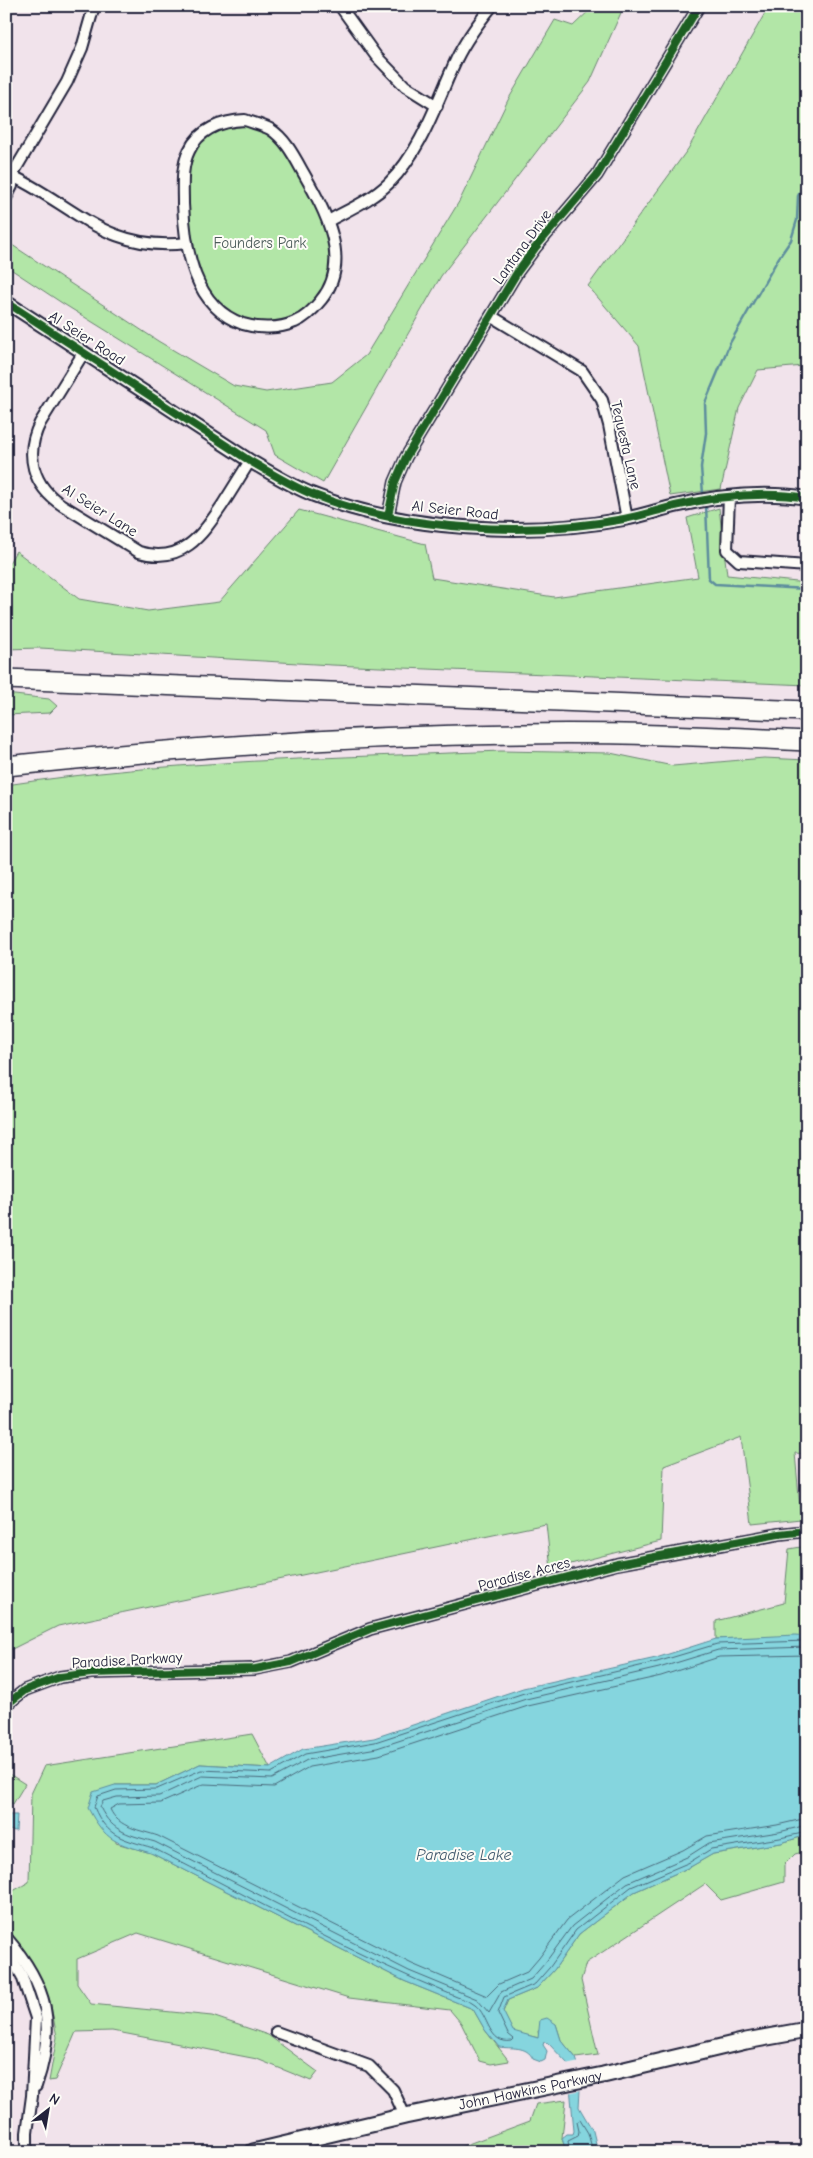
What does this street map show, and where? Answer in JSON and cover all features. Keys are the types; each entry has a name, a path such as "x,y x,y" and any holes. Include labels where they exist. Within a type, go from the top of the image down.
{"highway":[{"path":"6,679 807,711"},
{"path":"6,766 147,752 224,747 521,734 667,735 807,740"}],"main road":[{"name":"John Hawkins Parkway","path":"254,2152 405,2116 603,2075 746,2040 807,2030"}],"street":[{"path":"8,176 67,82 82,48 94,6"},
{"path":"340,6 376,56 405,86 437,106"},
{"path":"328,221 357,205 389,183 413,152 437,106 457,58 492,6"},
{"name":"Lantana Drive","path":"388,516 395,482 406,457 491,316 534,248 597,175 698,6"},
{"path":"245,120 271,129 289,148 328,221 336,258 330,286 315,308 296,322 286,325 253,328 220,313 204,295 186,243 183,180 185,162 189,150 204,132 216,124 245,120"},
{"path":"6,198 12,186 8,176"},
{"path":"8,176 109,234 139,243 165,245 186,243"},
{"name":"Al Seier Road","path":"6,302 250,461 288,484 338,504 388,516 450,526 527,529 590,525 627,519 676,506 729,496 765,494 807,498"},
{"name":"Tequesta Lane","path":"491,316 582,371 602,400 609,424 627,519"},
{"name":"Al Seier Lane","path":"84,352 40,423 32,447 32,458 37,480 51,498 57,502 139,552 167,554 187,547 204,532 250,461"},
{"path":"729,496 727,550 732,556 739,560 807,566"},
{"name":"Paradise Acres","path":"255,1670 291,1662 370,1629 608,1566 779,1534 807,1532"},
{"name":"Paradise Parkway","path":"6,1704 25,1690 60,1677 91,1673 255,1670"},
{"path":"6,1938 20,1954 40,1986 47,2019 43,2064 32,2096"},
{"path":"6,1949 22,1976 36,2018 27,2152"},
{"path":"276,2032 369,2066 393,2090 405,2116"}],"green space":[{"path":"594,6 624,6 590,82 441,276 323,483 275,455 266,430 6,266 6,241 158,341 234,386 266,392 332,382 366,355 460,200 508,100 555,20 573,26"},
{"path":"769,6 807,6 807,358 804,366 758,370 739,408 721,489 670,496 639,346 588,286 688,149"},
{"name":"Founders Park","path":"245,126 264,131 283,149 328,221 330,271 321,294 304,313 274,325 249,323 222,314 205,294 186,242 185,167 196,145 217,130"},
{"path":"719,508 727,575 807,583 807,685 332,665 40,648 6,649 6,568 16,551 79,599 148,611 219,602 299,510 425,544 432,578 554,597 698,577 687,518"},
{"path":"6,694 49,699 57,706 50,713 6,715"},
{"path":"501,751 610,753 673,766 764,758 807,760 807,1454 795,1453 801,1519 752,1524 741,1437 664,1466 661,1541 551,1569 546,1524 58,1626 6,1652 6,785 129,770 191,765"},
{"path":"807,1546 807,1636 716,1639 716,1621 784,1603 789,1549"},
{"path":"252,1734 270,1768 200,1764 156,1785 115,1785 116,1843 151,1853 404,1981 473,2009 485,2030 509,2061 491,2064 480,2061 461,2023 450,2010 349,1998 138,1933 77,1959 77,1984 91,2004 212,2016 268,2035 318,2072 311,2081 257,2059 112,2031 76,2032 55,2080 49,2081 57,2037 50,2001 31,1960 6,1929 6,1895 29,1882 31,1794 44,1766"},
{"path":"6,1772 25,1784 13,1804 6,1800"},
{"path":"807,1835 807,1851 795,1854 784,1865 784,1882 721,1900 705,1884 586,1963 581,1980 598,2055 576,2058 561,2040 556,2024 538,2031 539,2038 513,2032 503,2012 508,2000 537,1988 554,1970 579,1934 634,1892 692,1866 713,1854 781,1843"},
{"path":"566,2100 562,2138 566,2152 428,2152 460,2147 530,2121 536,2104"}],"water":[{"name":"Paradise Lake","path":"807,1636 807,1835 781,1843 713,1854 692,1866 634,1892 579,1934 554,1970 537,1988 508,2000 503,2011 513,2031 538,2038 540,2020 547,2018 556,2024 561,2040 576,2058 581,2073 579,2107 593,2131 598,2152 586,2150 584,2152 566,2152 562,2138 567,2134 573,2134 574,2131 568,2064 548,2043 544,2042 543,2045 547,2051 545,2060 541,2062 533,2059 527,2052 518,2048 499,2047 485,2030 473,2009 404,1981 151,1853 113,1840 101,1828 88,1808 93,1792 115,1785 156,1785 200,1764 270,1768 303,1749 374,1738 523,1688 656,1658 716,1639"},
{"path":"9,1815 17,1815 16,1831 8,1830"}],"pier":[{"path":"580,2062 583,2072 582,2090 568,2093 565,2065"}],"waterway":[{"path":"703,494 701,467 706,433 705,403 730,343 778,259 791,240 797,220 798,196 807,177"},
{"path":"706,505 709,579 715,584 807,589"}],"cycle path":[{"path":"388,516 395,482 406,457 518,271 597,175 699,6"},
{"path":"6,302 250,461 297,488 350,507 427,523 508,529 587,525 624,519 675,506 724,497 774,495 807,498"},
{"path":"6,1705 25,1690 60,1677 91,1673 255,1669 291,1662 370,1629 617,1564 779,1534 807,1531"}]}
